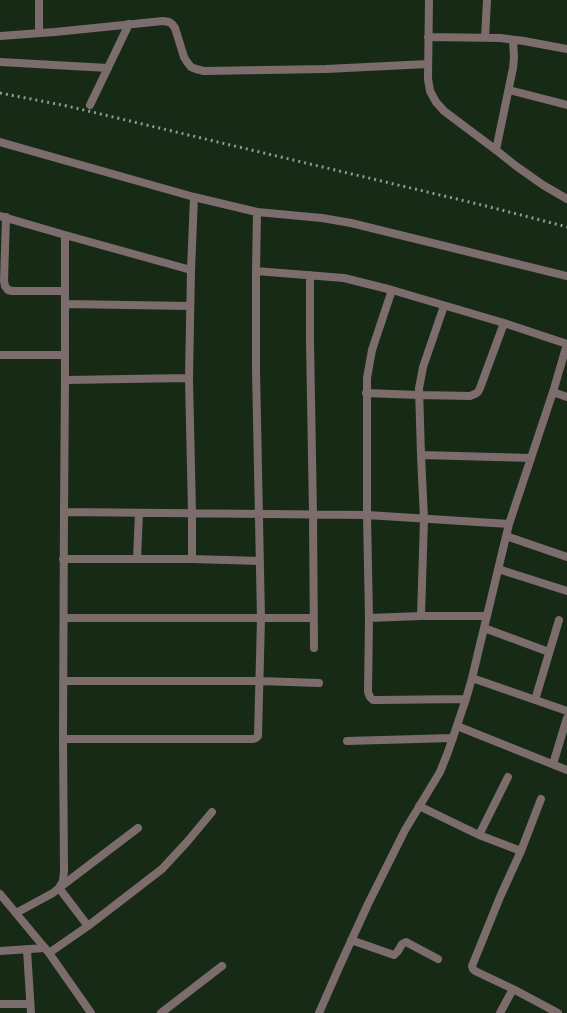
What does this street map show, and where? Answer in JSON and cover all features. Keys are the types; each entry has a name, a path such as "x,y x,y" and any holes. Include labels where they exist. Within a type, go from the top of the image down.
{"street":[{"path":"38,0 38,33"},
{"path":"429,0 428,79 430,91 436,102 444,110 516,166 567,199"},
{"path":"486,0 486,38"},
{"path":"0,36 158,21 169,22 172,24 175,28 184,57 191,67 196,69 326,68 428,64"},
{"path":"90,104 129,24"},
{"path":"428,37 513,40 567,49"},
{"path":"496,150 509,90 514,58 513,40"},
{"path":"0,62 108,68"},
{"path":"509,90 567,104"},
{"path":"0,142 257,212 351,222 567,276"},
{"path":"192,559 189,378 190,270 194,196"},
{"path":"63,739 256,738 258,736 261,618 256,370 257,212"},
{"path":"64,291 8,290 4,281 3,216 64,235 190,270"},
{"path":"59,888 63,881 64,871 64,235"},
{"path":"256,271 344,278 392,290 504,323 567,344 564,365 553,392 509,524 472,678 453,738 440,772 405,830 368,904 319,1013"},
{"path":"310,276 314,648"},
{"path":"392,290 370,360 366,393 369,618 368,692 373,700 466,699"},
{"path":"65,304 190,306"},
{"path":"421,616 424,519 419,395 420,378 444,306"},
{"path":"366,393 470,396 475,394 478,392 504,323"},
{"path":"0,356 64,355"},
{"path":"65,380 189,378"},
{"path":"553,392 567,397"},
{"path":"421,455 531,458"},
{"path":"64,512 367,515 509,524"},
{"path":"137,559 139,513"},
{"path":"506,536 567,556"},
{"path":"63,558 260,561"},
{"path":"498,568 567,591"},
{"path":"369,618 486,616"},
{"path":"64,618 314,618"},
{"path":"535,700 559,620"},
{"path":"484,628 549,652"},
{"path":"472,678 567,711"},
{"path":"63,681 260,681 319,683"},
{"path":"553,764 567,718"},
{"path":"457,726 567,770"},
{"path":"347,741 453,738"},
{"path":"479,834 508,777"},
{"path":"541,799 472,966 475,971 513,988 558,1013"},
{"path":"419,806 520,851"},
{"path":"0,951 47,951 88,926 162,869 183,847 212,812"},
{"path":"16,913 53,893 138,828"},
{"path":"59,888 88,926"},
{"path":"0,894 47,951 91,1013"},
{"path":"351,940 394,955 403,942 406,942 438,959"},
{"path":"27,950 31,1013"},
{"path":"161,1013 222,966"},
{"path":"500,1013 513,988"},
{"path":"0,1004 30,1004"}],"railway":[{"path":"0,93 67,106 486,206 567,227"}]}
